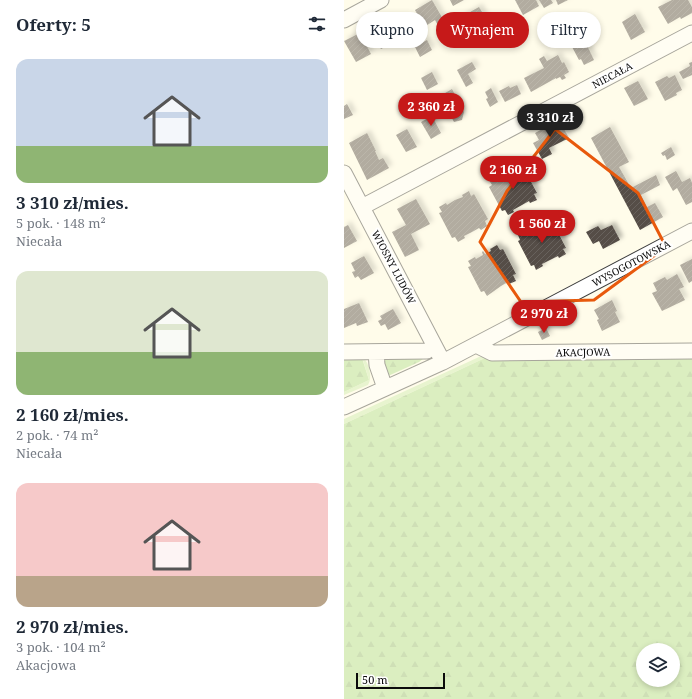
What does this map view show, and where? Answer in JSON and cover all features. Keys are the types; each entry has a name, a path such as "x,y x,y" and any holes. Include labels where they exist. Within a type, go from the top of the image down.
{"street":[{"path":"344,20 381,0"},
{"name":"NIECAŁA","path":"362,207 692,33"},
{"name":"WIOSNY LUDÓW","path":"344,173 443,362"},
{"name":"WYSOGOTOWSKA","path":"344,407 443,362 692,231"},
{"name":"AKACJOWA","path":"476,345 492,353 692,351"},
{"path":"344,352 427,351"},
{"path":"376,352 376,365 385,388"}],"highlighted area":[{"path":"555,129 638,193 666,247 594,300 521,302 480,242 507,191"}],"green space":[{"path":"362,357 367,362 370,374 370,378 368,385 344,395 344,392 369,380"},
{"path":"479,357 487,357 344,424 344,419"},
{"path":"487,357 692,359 692,699 344,699 344,424"},
{"path":"344,358 362,358 369,380 344,392"},
{"path":"424,358 419,362 388,376 382,361 384,359"}],"building":[{"path":"432,0 439,12 436,12 436,22 435,20 428,24 428,12 416,12 415,10"},
{"path":"450,0 464,0 453,6"},
{"path":"515,0 536,0 539,6 528,12 521,12"},
{"path":"539,0 551,0 553,3 544,8"},
{"path":"556,0 568,0 558,5"},
{"path":"672,0 688,0 692,7 692,13 681,19 680,17 668,24 658,7"},
{"path":"479,7 482,12 470,12"},
{"path":"635,14 645,32 631,40 622,22"},
{"path":"356,35 356,48 368,48 371,54 356,62 344,41"},
{"path":"428,42 432,50 420,57 416,48 428,48"},
{"path":"573,48 588,48 594,60 584,65 581,59 579,60"},
{"path":"558,55 562,63 564,62 569,72 564,75 566,78 562,80 560,77 556,78 531,92 524,78 544,68 539,59 544,56 547,61"},
{"path":"472,62 476,69 468,74 473,83 466,87 457,70"},
{"path":"692,62 692,75 683,79 679,72 690,66 689,63"},
{"path":"432,72 438,84 427,90 421,78"},
{"path":"675,75 682,90 676,93 677,95 665,101 655,82 667,76 669,78"},
{"path":"638,81 648,99 634,106 624,88"},
{"path":"517,85 521,94 505,102 499,91 509,86 510,88"},
{"path":"491,88 498,102 490,107 486,99 488,98 485,92"},
{"path":"452,89 464,112 462,120 454,122 440,96"},
{"path":"347,104 353,115 344,119 344,106"},
{"path":"432,116 441,133 431,139 421,122"},
{"path":"559,120 569,138 549,148 552,154 542,159 533,143 539,140 535,133"},
{"path":"610,127 629,162 619,167 631,188 656,175 660,185 641,195 647,207 655,203 663,217 640,230 591,138"},
{"path":"407,129 417,147 406,152 396,135"},
{"path":"367,133 379,160 383,158 389,168 367,180 349,143"},
{"path":"671,147 675,155 667,160 665,155 663,156 661,153"},
{"path":"518,165 521,170 524,169 537,193 534,194 537,200 530,203 529,201 513,210 514,212 508,215 505,210 502,211 489,187 492,185 489,180 496,177 497,179 513,170 512,168"},
{"path":"676,171 682,182 690,178 692,183 692,202 686,205 677,188 673,191 665,177"},
{"path":"469,191 471,196 474,194 488,219 485,221 487,226 481,230 479,228 464,236 465,238 458,242 455,237 452,238 439,213 442,212 439,207 446,203 447,205 463,197 462,195"},
{"path":"416,199 430,224 411,234 419,250 405,257 392,232 406,225 397,209"},
{"path":"547,219 550,224 553,223 566,248 563,249 566,254 559,258 558,256 542,264 543,266 536,270 534,265 531,266 518,241 520,240 518,235 525,231 526,233 534,229"},
{"path":"348,225 357,241 344,248 344,227"},
{"path":"612,225 620,240 603,249 599,241 593,244 586,232 598,226 601,230"},
{"path":"497,245 500,250 503,249 516,274 513,275 516,281 509,284 508,282 487,296 484,291 481,292 468,267 471,266 468,261 483,255 483,251 485,254 491,251 490,249"},
{"path":"364,256 374,273 361,280 358,276 355,278 352,272 355,271 351,263"},
{"path":"692,259 692,281 689,283 680,265"},
{"path":"677,274 684,287 679,289 685,300 662,311 652,293 657,291 653,283 665,277 667,280"},
{"path":"612,300 617,311 615,312 620,322 602,331 597,320 599,319 594,310"},
{"path":"359,303 368,322 357,326 356,323 344,328 344,309"},
{"path":"393,309 401,323 388,330 385,324 381,326 378,321 382,319 380,316"},
{"path":"546,328 550,336 542,340 538,332"}]}
